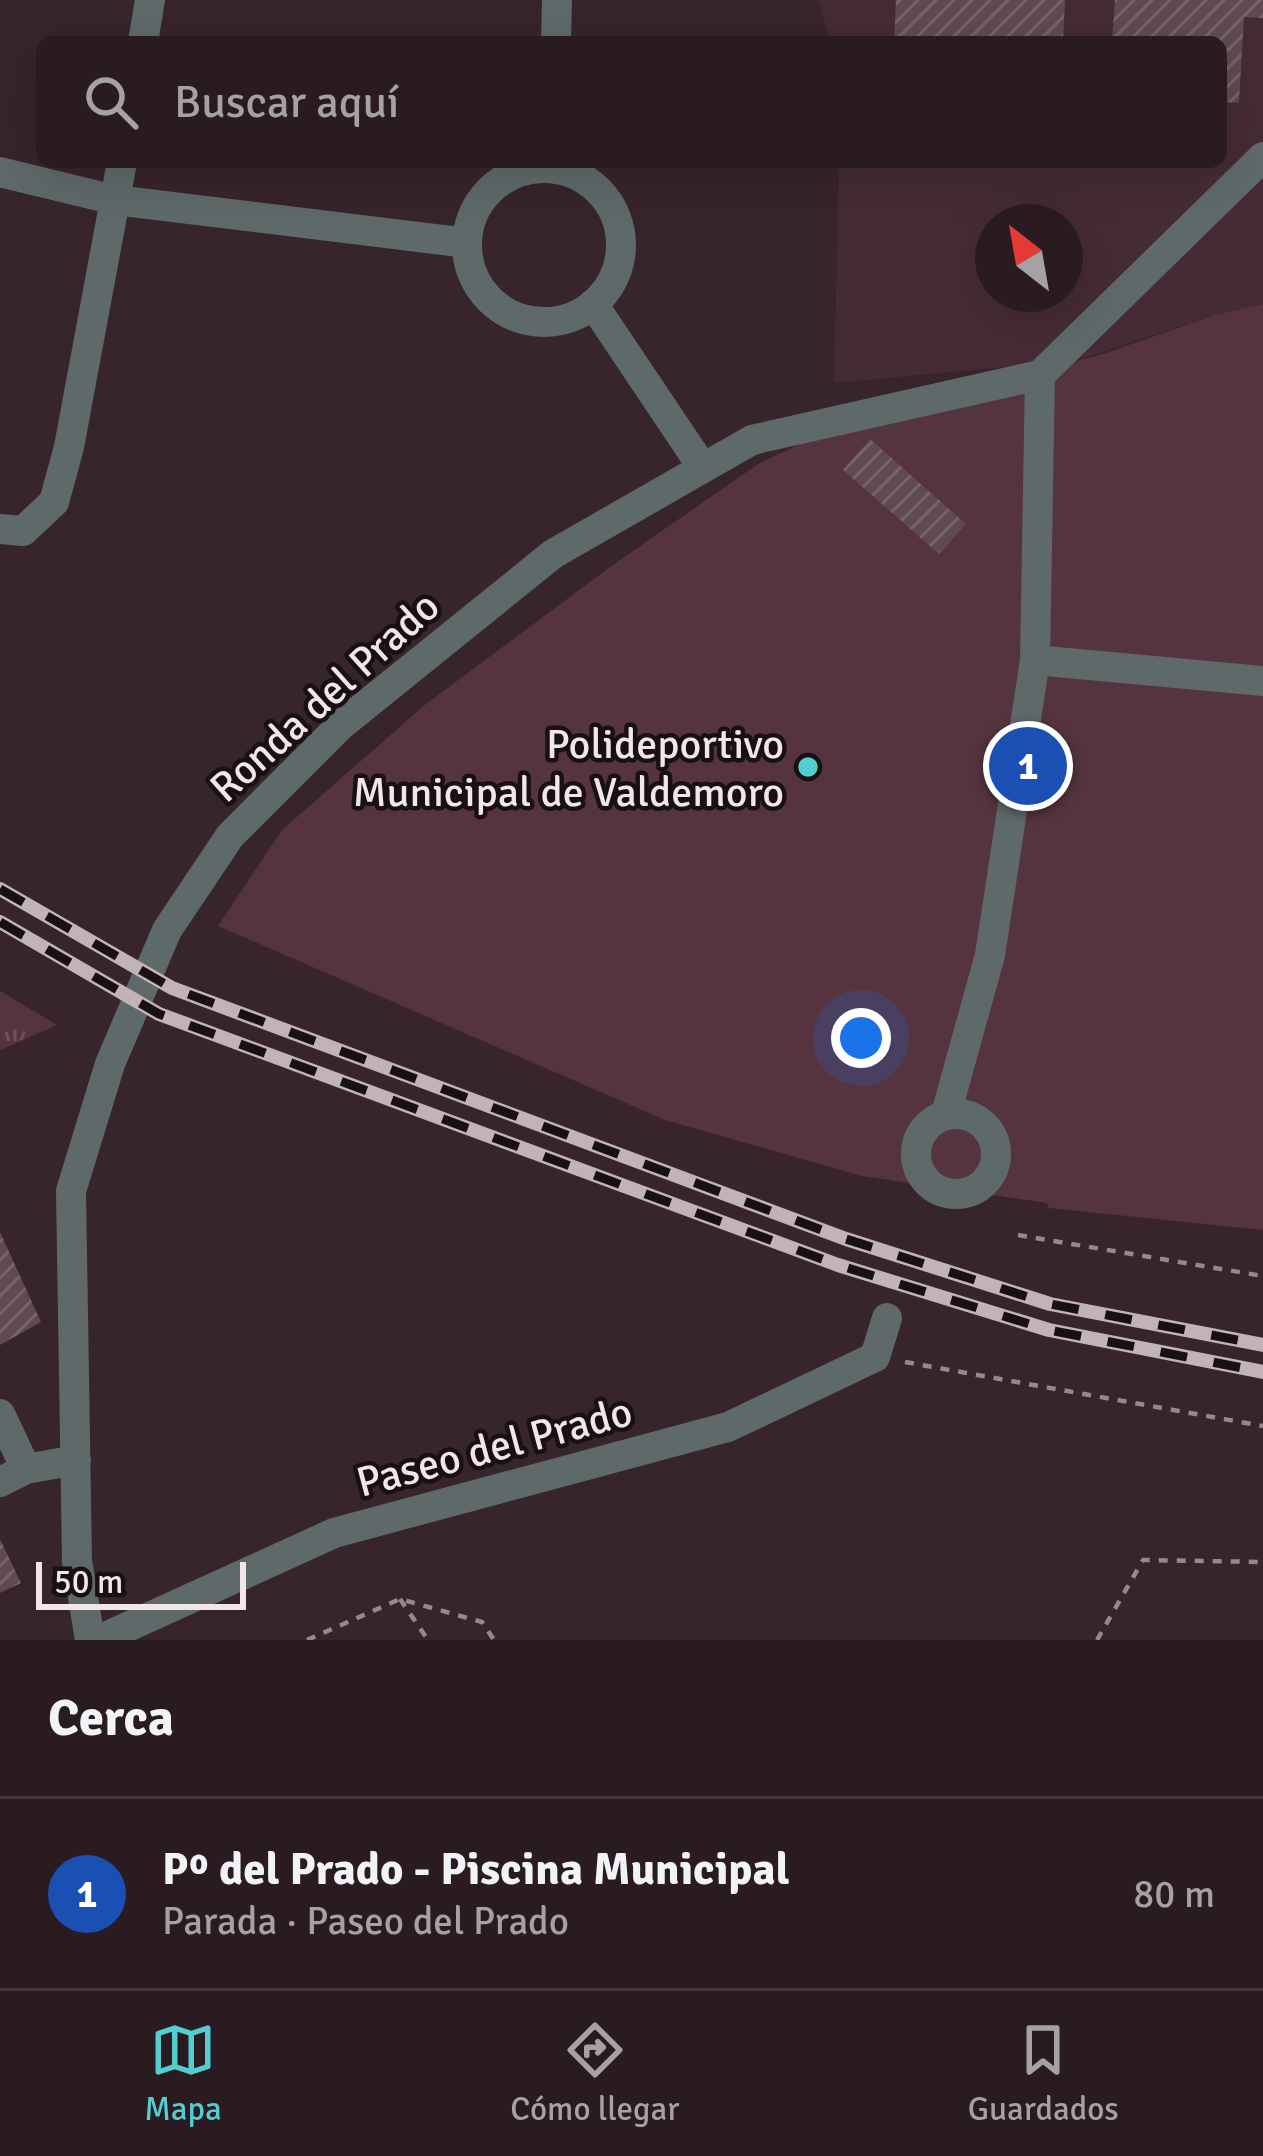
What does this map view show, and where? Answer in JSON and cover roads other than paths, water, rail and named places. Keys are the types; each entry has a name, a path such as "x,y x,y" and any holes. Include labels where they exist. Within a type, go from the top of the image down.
{"street":[{"path":"144,36 150,0"},
{"path":"556,36 557,0"},
{"path":"946,1114 990,955 1035,660 1040,376 1263,157"},
{"path":"0,530 23,531 54,502 69,447 121,168"},
{"path":"537,168 501,180 477,208 467,243 470,268 481,290 499,308 546,322 570,317 593,304 609,286 620,262 618,223 598,189 561,168"},
{"path":"0,172 115,200 467,243"},
{"path":"593,304 703,468"},
{"name":"Ronda del Prado","path":"90,1640 77,1561 71,1191 110,1064 167,931 230,836 341,725 553,554 752,440 1040,376"},
{"path":"1035,660 1263,681"},
{"name":"Paseo del Prado","path":"99,1640 334,1532 728,1427 875,1358 887,1318"},
{"path":"0,1414 13,1476 76,1460"}],"railway":[{"path":"0,889 172,988 846,1239 1050,1304 1263,1345"},
{"path":"0,922 159,1014 838,1265 1049,1330 1263,1372"}],"place":[{"name":"Pº del Prado - Piscina Municipal","path":"1028,766"},
{"name":"Polideportivo Municipal de Valdemoro","path":"808,767"}]}
